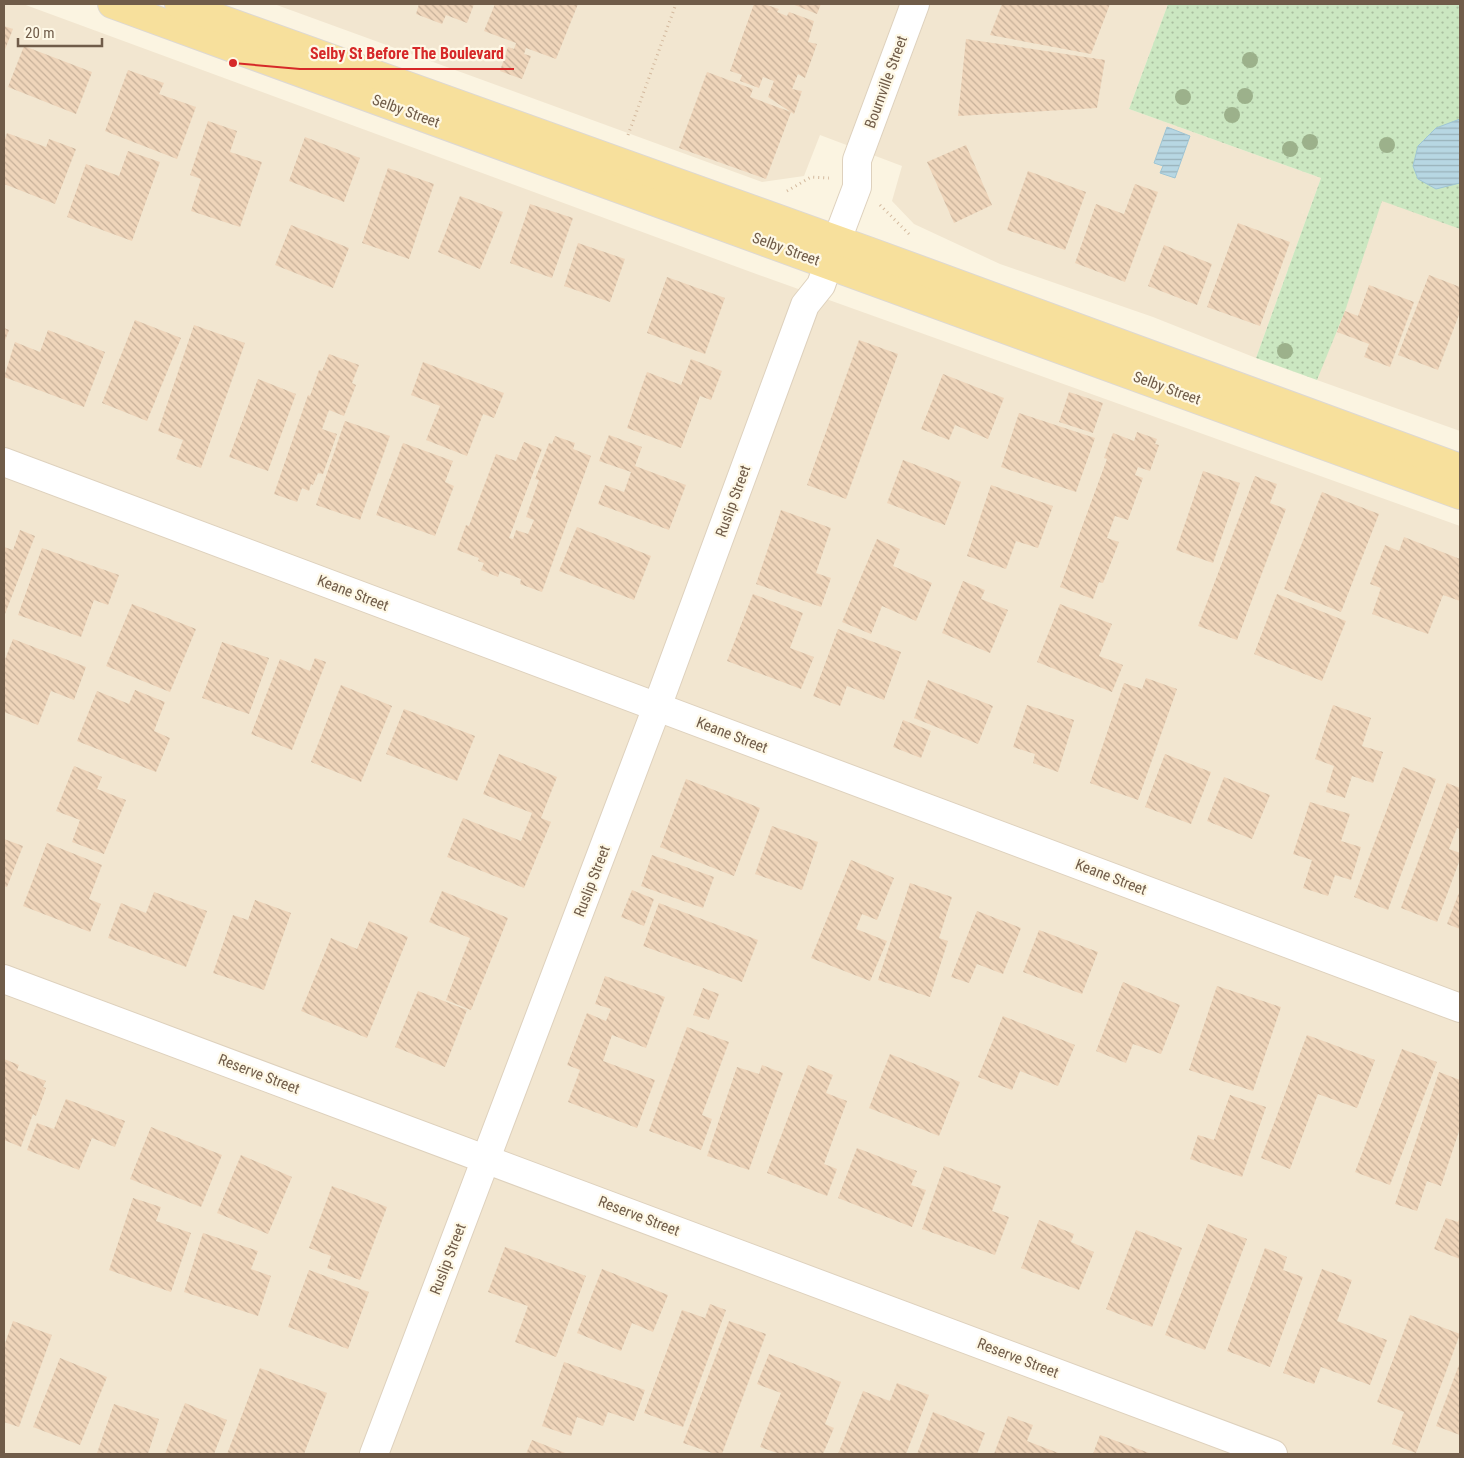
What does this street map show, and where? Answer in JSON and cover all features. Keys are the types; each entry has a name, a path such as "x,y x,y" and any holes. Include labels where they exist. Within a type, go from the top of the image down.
{"main road":[{"name":"Selby Street","path":"112,4 1460,468"},
{"name":"Selby Street","path":"179,4 618,162 824,249 1460,495"}],"street":[{"name":"Bournville Street","path":"824,249 840,181 857,160 915,4"},
{"name":"Ruslip Street","path":"374,1454 657,707 805,305 821,285 824,249"},
{"name":"Keane Street","path":"4,462 1460,1008"},
{"name":"Reserve Street","path":"4,979 1274,1454"}],"path":[{"path":"618,162 676,4"}],"shaded area":[{"path":"4,4 23,4 759,275 1460,526 1460,1454 4,1454"},
{"path":"274,4 1168,4 1129,109 1321,178 1256,358 1153,317 1000,264 914,224 892,201 902,166 820,135 804,176 762,182"},
{"path":"1382,200 1460,229 1460,431 1317,380"}],"green space":[{"path":"1168,4 1460,4 1460,229 1382,201 1345,311 1317,380 1256,358 1321,178 1129,109"}],"water":[{"path":"1460,119 1460,183 1436,189 1418,179 1413,166 1418,146 1436,128"},
{"path":"1167,127 1190,136 1175,178 1160,173 1163,166 1154,163"}],"building":[{"path":"419,4 474,4 467,23 446,15 442,24 416,14"},
{"path":"495,4 578,4 556,59 526,48 524,54 531,56 522,79 500,71 508,47 514,49 516,43 484,31"},
{"path":"754,4 764,4 779,9 777,12 787,16 789,12 814,21 808,42 817,44 805,78 798,74 792,89 802,91 794,114 768,97 774,81 763,77 759,88 740,81 742,75 730,71"},
{"path":"792,4 821,4 817,14"},
{"path":"1002,4 1110,4 1091,54 990,35"},
{"path":"4,26 13,29 4,52"},
{"path":"966,39 1105,60 1097,108 958,116"},
{"path":"24,46 92,72 76,114 8,87"},
{"path":"128,70 164,83 159,94 196,107 177,159 105,131"},
{"path":"707,72 753,89 750,97 791,112 766,179 679,148"},
{"path":"208,121 237,131 230,152 262,162 240,227 191,211 201,179 190,175"},
{"path":"7,133 46,147 49,139 76,149 55,204 4,184 4,142"},
{"path":"305,137 360,158 344,202 289,181"},
{"path":"966,145 992,205 954,223 927,162"},
{"path":"128,151 160,162 132,241 67,217 86,164 119,176"},
{"path":"388,168 434,184 409,259 362,243"},
{"path":"1028,171 1086,192 1065,250 1007,230"},
{"path":"1135,184 1158,192 1125,282 1075,263 1096,204 1124,214"},
{"path":"460,196 503,212 480,269 438,252"},
{"path":"530,204 573,218 552,278 510,263"},
{"path":"1238,223 1290,242 1260,326 1207,307"},
{"path":"291,225 349,248 333,288 275,265"},
{"path":"578,243 625,259 610,302 564,286"},
{"path":"1164,245 1212,264 1197,305 1148,286"},
{"path":"1429,275 1460,287 1460,312 1438,370 1398,355"},
{"path":"667,277 725,298 705,354 647,333"},
{"path":"1369,285 1414,302 1390,367 1364,357 1369,344 1337,332 1345,311 1358,316"},
{"path":"135,320 181,338 147,421 102,403"},
{"path":"194,325 245,343 201,468 176,459 183,440 158,431"},
{"path":"4,328 9,330 4,343"},
{"path":"48,330 105,352 84,407 4,377 15,342 40,352"},
{"path":"859,340 898,354 846,499 807,485"},
{"path":"329,354 359,365 352,383 356,385 344,416 329,410 322,429 337,434 323,474 318,473 309,491 302,488 297,502 274,494 308,395 310,396 319,370 322,371"},
{"path":"691,359 722,371 711,400 700,396 681,448 627,428 647,372 681,385"},
{"path":"423,362 504,393 494,418 483,414 467,456 426,440 440,406 411,395"},
{"path":"943,374 1004,398 988,439 955,425 949,440 921,429"},
{"path":"258,379 296,394 268,471 229,457"},
{"path":"1069,392 1103,403 1093,433 1059,422"},
{"path":"1019,413 1095,438 1076,492 1001,467"},
{"path":"345,421 390,436 360,520 316,505"},
{"path":"1137,432 1157,439 1155,444 1159,445 1150,471 1138,467 1135,475 1143,478 1128,520 1115,516 1107,538 1119,542 1103,583 1099,582 1093,599 1060,587 1107,459 1104,458 1113,433 1134,441"},
{"path":"609,435 642,447 635,466 686,485 669,530 598,504 605,485 624,492 631,472 599,461"},
{"path":"555,436 575,443 573,449 591,456 542,592 520,584 521,579 500,571 498,577 481,570 484,563 478,561 479,558 457,550 466,525 469,526 496,454 516,461 524,442 542,449 509,538 513,539 516,530 528,534 534,520 526,517 539,480 535,479 549,443 552,444"},
{"path":"403,443 453,461 445,482 454,486 435,536 376,515"},
{"path":"903,460 961,482 945,525 887,503"},
{"path":"1203,471 1240,483 1213,563 1176,550"},
{"path":"1255,476 1277,484 1270,503 1286,509 1237,640 1198,626"},
{"path":"991,485 1053,506 1038,548 1016,541 1006,569 967,556"},
{"path":"1322,492 1379,514 1341,612 1284,589"},
{"path":"781,510 831,528 816,573 831,578 821,607 756,584"},
{"path":"577,527 651,556 634,600 559,571"},
{"path":"20,530 35,536 5,614 4,547 13,550"},
{"path":"1404,537 1460,559 1460,601 1443,595 1428,634 1372,614 1381,588 1370,584 1385,545 1399,551"},
{"path":"877,539 900,549 893,566 932,583 916,621 882,606 871,634 842,622"},
{"path":"42,548 119,575 108,605 94,600 81,637 18,615"},
{"path":"963,581 985,590 981,599 1008,610 990,653 942,633"},
{"path":"753,594 803,613 790,648 814,657 801,689 727,661"},
{"path":"1277,594 1346,621 1322,681 1254,654"},
{"path":"132,604 196,629 170,692 106,666"},
{"path":"1060,604 1112,624 1099,656 1123,665 1112,692 1037,662"},
{"path":"838,629 901,652 884,700 847,686 840,706 813,696"},
{"path":"13,639 86,667 74,700 51,691 38,725 4,712 4,662"},
{"path":"222,642 269,658 249,714 202,698"},
{"path":"315,658 326,662 292,750 251,734 280,659 310,671"},
{"path":"1146,678 1177,689 1138,800 1090,783 1124,683 1142,689"},
{"path":"928,680 993,706 978,744 914,718"},
{"path":"341,685 392,706 361,782 311,762"},
{"path":"135,690 165,702 154,731 170,738 156,772 77,741 97,691 129,704"},
{"path":"1027,705 1074,720 1058,772 1033,763 1035,754 1013,747"},
{"path":"1333,705 1371,718 1362,746 1383,752 1373,783 1352,776 1345,798 1326,792 1334,766 1315,759"},
{"path":"404,709 475,736 457,781 386,754"},
{"path":"903,720 931,731 921,758 893,747"},
{"path":"499,754 557,777 541,818 551,822 524,888 447,857 463,818 521,841 532,813 483,794"},
{"path":"1165,754 1211,772 1191,824 1145,807"},
{"path":"74,766 102,777 97,789 126,800 104,854 72,842 80,820 56,811"},
{"path":"1403,767 1436,779 1388,910 1354,897"},
{"path":"1224,777 1270,795 1252,839 1207,821"},
{"path":"686,779 760,808 734,876 660,847"},
{"path":"1447,783 1460,788 1460,829 1457,828 1449,849 1460,853 1460,859 1437,922 1401,908"},
{"path":"1310,802 1350,814 1341,841 1361,847 1351,880 1335,875 1328,896 1303,888 1312,860 1293,854"},
{"path":"772,826 818,842 802,890 755,874"},
{"path":"4,839 23,846 7,887 4,886"},
{"path":"47,843 102,865 89,899 101,904 90,932 23,906"},
{"path":"652,855 714,877 703,908 641,886"},
{"path":"851,860 894,878 877,920 862,914 856,929 887,941 870,981 811,958"},
{"path":"910,883 952,897 939,938 948,941 930,997 878,980"},
{"path":"632,890 654,899 644,926 621,917"},
{"path":"1460,890 1460,929 1447,924"},
{"path":"442,891 508,918 471,1010 446,1000 470,938 429,922"},
{"path":"154,892 207,911 186,967 108,938 121,903 146,913"},
{"path":"255,900 291,913 264,990 213,973 233,915 248,920"},
{"path":"659,903 758,940 742,982 643,946"},
{"path":"977,911 1021,928 1003,974 977,964 969,983 951,977"},
{"path":"369,921 408,937 367,1038 301,1011 331,938 357,949"},
{"path":"1039,930 1098,952 1082,994 1023,972"},
{"path":"605,976 665,997 646,1048 612,1035 603,1061 655,1080 637,1128 568,1102 580,1070 567,1065 587,1013 606,1021 611,1009 595,1004"},
{"path":"1123,982 1180,1005 1161,1054 1133,1044 1126,1063 1096,1051"},
{"path":"1217,986 1281,1007 1253,1091 1189,1070"},
{"path":"703,988 719,994 709,1020 693,1015"},
{"path":"418,991 467,1010 445,1067 395,1047"},
{"path":"1003,1016 1075,1045 1058,1086 1020,1071 1012,1090 978,1077"},
{"path":"687,1027 729,1042 702,1115 712,1119 701,1150 649,1131"},
{"path":"1307,1035 1375,1060 1357,1108 1318,1094 1290,1169 1261,1158"},
{"path":"1402,1049 1437,1062 1390,1185 1355,1172"},
{"path":"890,1054 960,1082 939,1136 869,1108"},
{"path":"4,1059 19,1065 17,1070 46,1081 43,1087 46,1088 36,1116 33,1114 21,1147 4,1140"},
{"path":"762,1065 783,1073 749,1170 707,1156 737,1067 759,1074"},
{"path":"808,1065 833,1075 826,1093 847,1101 824,1164 837,1169 827,1196 767,1173"},
{"path":"1439,1072 1460,1080 1460,1128 1441,1186 1427,1181 1417,1211 1395,1204"},
{"path":"1230,1095 1266,1107 1242,1177 1190,1159 1198,1135 1214,1140"},
{"path":"66,1099 125,1121 115,1147 92,1138 79,1170 27,1150 37,1123 54,1129"},
{"path":"151,1127 222,1155 201,1207 130,1179"},
{"path":"857,1148 917,1171 911,1185 926,1190 912,1227 838,1198"},
{"path":"241,1155 292,1177 268,1234 217,1213"},
{"path":"944,1166 1001,1186 992,1211 1009,1217 995,1255 922,1229"},
{"path":"332,1186 387,1207 360,1280 327,1268 331,1256 309,1248"},
{"path":"133,1198 161,1207 156,1221 191,1233 171,1292 109,1270"},
{"path":"1460,1217 1460,1259 1434,1249 1446,1218 1458,1222"},
{"path":"1039,1220 1074,1234 1071,1242 1094,1252 1079,1290 1021,1268"},
{"path":"1208,1224 1247,1239 1205,1350 1165,1335"},
{"path":"1136,1230 1182,1248 1152,1327 1106,1309"},
{"path":"203,1233 258,1251 251,1269 271,1276 258,1316 184,1292"},
{"path":"505,1247 586,1276 556,1357 515,1342 528,1306 488,1292"},
{"path":"1265,1248 1287,1257 1283,1270 1303,1277 1270,1367 1227,1351"},
{"path":"602,1269 668,1295 653,1332 632,1323 621,1351 577,1333"},
{"path":"1322,1269 1352,1280 1337,1321 1387,1340 1370,1385 1321,1367 1314,1384 1283,1373"},
{"path":"309,1270 369,1292 348,1349 288,1327"},
{"path":"710,1304 726,1310 683,1427 644,1413 682,1310 705,1318"},
{"path":"1410,1315 1460,1334 1416,1453 1392,1444 1404,1412 1377,1402"},
{"path":"13,1321 52,1335 19,1427 4,1422 4,1346"},
{"path":"729,1321 766,1334 722,1454 715,1454 683,1443"},
{"path":"769,1354 841,1382 825,1424 834,1428 823,1454 780,1454 760,1447 781,1393 757,1384"},
{"path":"60,1358 107,1377 80,1445 33,1427"},
{"path":"564,1362 645,1390 634,1421 608,1412 603,1426 577,1417 571,1436 542,1426"},
{"path":"1460,1362 1460,1435 1436,1426"},
{"path":"260,1368 327,1393 304,1454 227,1454"},
{"path":"897,1383 929,1395 906,1454 838,1454 863,1391 890,1401"},
{"path":"185,1403 227,1420 214,1454 165,1454"},
{"path":"114,1404 159,1419 148,1454 97,1453"},
{"path":"933,1412 985,1433 977,1454 917,1454"},
{"path":"1008,1416 1033,1425 1027,1441 1061,1454 994,1454"},
{"path":"1100,1435 1149,1453 1149,1454 1093,1454"},
{"path":"532,1440 568,1454 526,1454"}],"place":[{"name":"Selby St Before The Boulevard","path":"233,63"}]}
